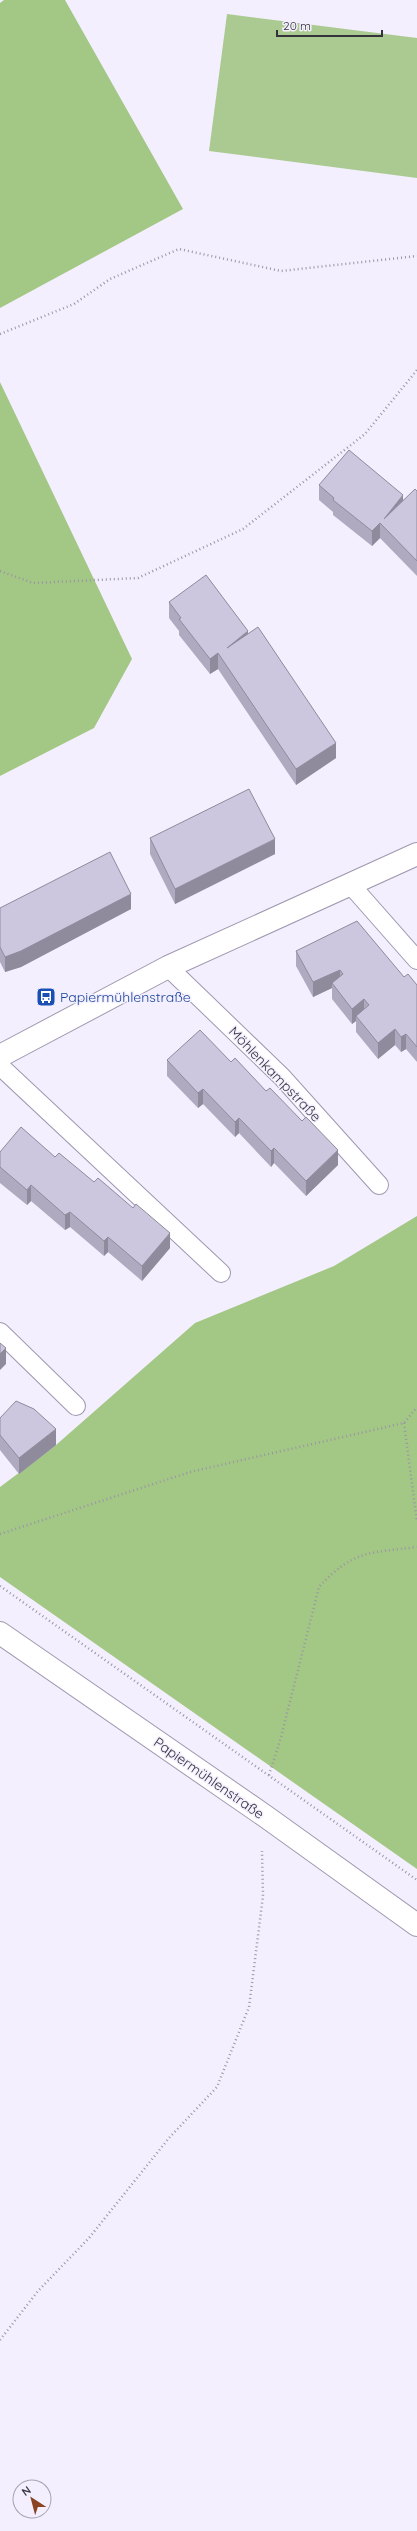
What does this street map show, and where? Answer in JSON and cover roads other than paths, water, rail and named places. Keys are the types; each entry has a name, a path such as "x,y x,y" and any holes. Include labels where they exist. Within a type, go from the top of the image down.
{"main road":[{"path":"0,1056 168,966 417,854"},
{"name":"Papiermühlenstraße","path":"0,1633 265,1816 417,1925"}],"lane":[{"path":"350,884 417,960"},
{"name":"Möhlenkampstraße","path":"168,966 282,1077 379,1185"},
{"path":"0,1066 221,1273"},
{"path":"0,1332 76,1406"}],"place":[{"name":"Papiermühlenstraße","path":"46,997"}]}
